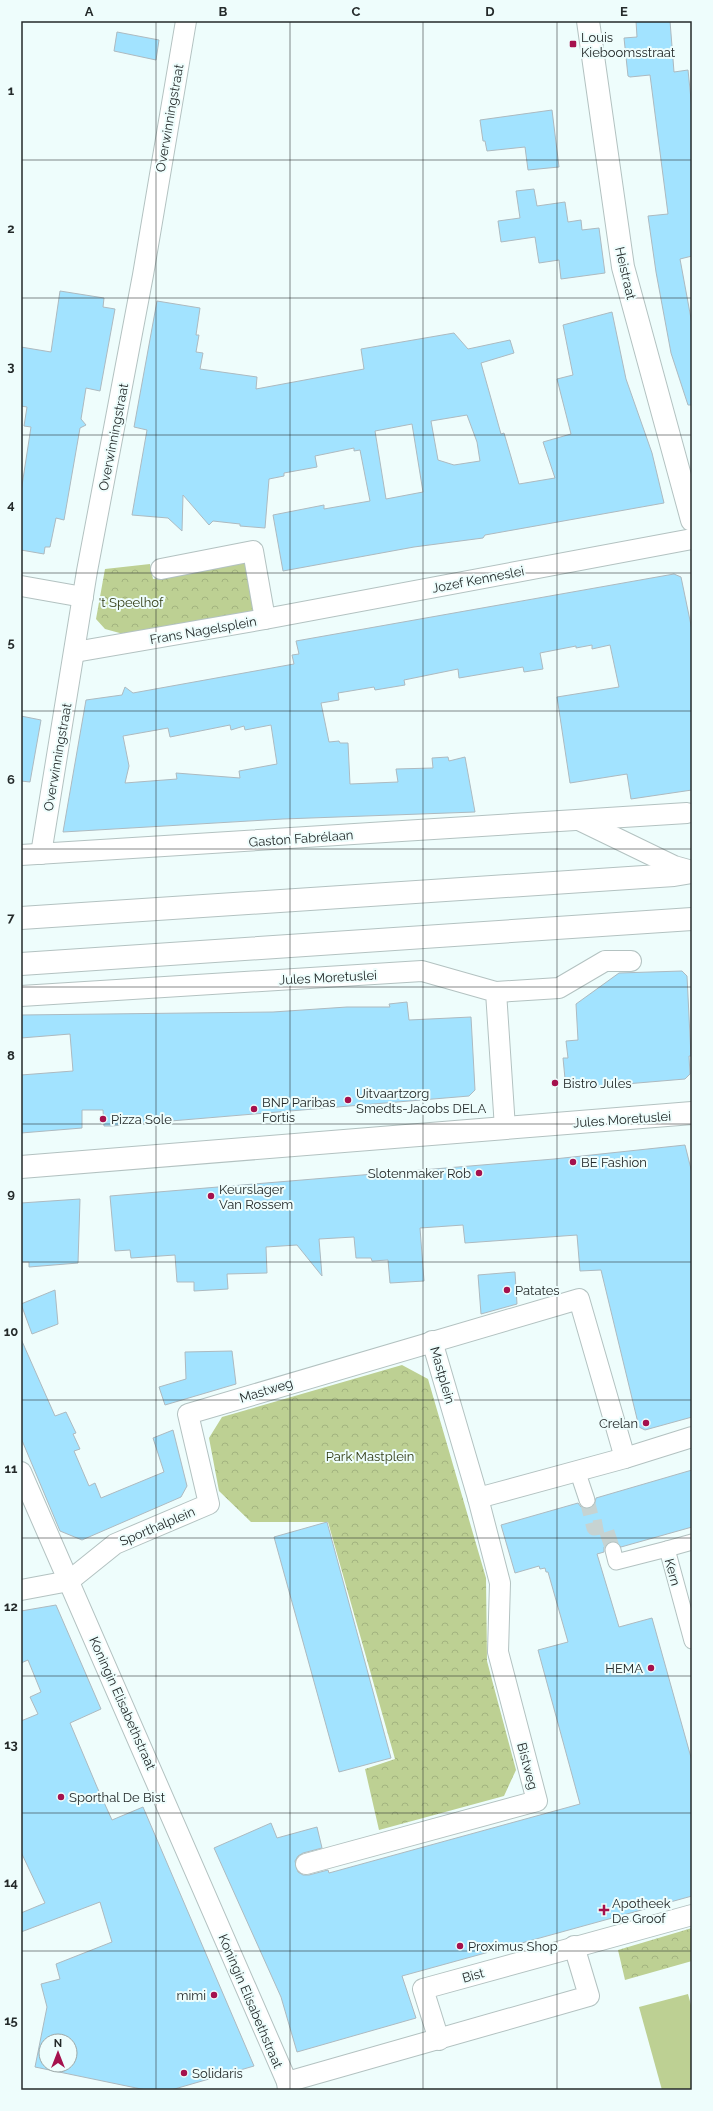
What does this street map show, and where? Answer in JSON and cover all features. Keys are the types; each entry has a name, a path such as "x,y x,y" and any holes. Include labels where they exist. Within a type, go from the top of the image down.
{"main road":[{"name":"Heistraat","path":"588,21 623,267 692,520"},
{"path":"21,918 674,875 692,872"},
{"path":"21,964 692,919"},
{"name":"Jules Moretuslei","path":"21,1167 692,1113"}],"street":[{"name":"Overwinningstraat","path":"41,854 76,652 83,597 143,275 186,21"},
{"name":"Jozef Kenneslei","path":"264,619 692,539"},
{"name":"Frans Nagelsplein","path":"76,652 264,619 253,551 161,569"},
{"path":"21,586 83,597"},
{"name":"Gaston Fabrélaan","path":"21,855 687,813"},
{"name":"Gaston Fabrélaan","path":"580,820 674,866 692,872"},
{"name":"Jules Moretuslei","path":"21,996 422,972 496,992 559,988 605,961 631,961"},
{"path":"496,992 505,1128"},
{"name":"Mastplein","path":"478,1498 432,1341 579,1299 625,1458"},
{"name":"Mastweg","path":"210,1504 188,1414 432,1341"},
{"path":"478,1498 625,1458 692,1437"},
{"path":"577,1470 587,1500"},
{"name":"Koningin Elisabethstraat","path":"21,1472 287,2086"},
{"name":"Bistweg","path":"306,1864 537,1801 498,1652 500,1583 478,1498"},
{"name":"Sporthalplein","path":"69,1582 115,1544 210,1504"},
{"name":"Kern","path":"613,1550 616,1562 692,1542"},
{"name":"Kern","path":"667,1549 692,1641"},
{"path":"21,1590 69,1582"},
{"name":"Bist","path":"439,2040 423,1989 574,1946 692,1915"},
{"path":"287,2086 589,1996 574,1946"}],"green space":[{"name":"'t Speelhof","path":"246,563 255,613 127,635 105,629 96,619 105,569 150,564 153,579"},
{"name":"Park Mastplein","path":"402,1365 428,1379 486,1578 487,1661 516,1770 504,1796 379,1830 365,1769 395,1759 328,1522 251,1522 219,1491 209,1438 222,1417"},
{"path":"692,1928 692,1961 625,1980 618,1950"},
{"path":"688,1994 692,2009 692,2090 662,2090 639,2007"}],"building":[{"path":"636,21 670,21 674,72 688,70 692,109 692,256 680,259 692,324 692,405 688,405 671,353 656,272 648,216 668,214 650,75 628,76 624,38 637,37"},
{"path":"117,32 159,40 156,60 114,51"},
{"path":"552,110 559,167 528,170 525,147 487,151 485,141 483,141 480,120"},
{"path":"534,189 537,206 565,202 568,222 581,220 582,230 599,228 605,273 561,279 559,260 539,263 535,237 501,242 498,221 520,218 516,191"},
{"path":"60,291 104,298 103,307 115,309 100,391 86,388 81,419 86,425 80,428 64,520 56,518 50,547 45,547 44,554 21,550 21,492 31,427 24,426 27,407 21,406 21,347 51,352"},
{"path":"157,301 200,308 196,335 199,335 196,352 203,353 200,369 257,377 256,389 364,369 361,349 454,333 468,349 510,340 514,353 481,363 501,434 504,433 519,484 555,478 543,442 571,434 557,379 573,375 563,325 612,312 626,379 652,453 664,503 485,535 483,538 414,547 283,571 273,515 324,505 324,509 370,501 360,450 354,451 354,448 315,456 317,467 284,473 284,476 269,479 265,528 240,526 240,524 213,521 209,525 183,495 182,531 168,518 132,515 147,430 134,427","holes":["467,415 477,442 480,461 454,465 438,460 431,421","412,424 423,492 386,499 375,431"]},
{"path":"674,574 681,577 692,630 692,790 631,799 627,774 570,783 557,697 619,687 610,645 592,649 592,645 576,648 576,646 540,653 543,669 524,672 523,667 459,678 458,669 404,680 405,685 375,690 374,687 338,693 339,700 321,703 329,742 339,741 340,743 348,743 350,784 398,782 396,769 433,768 432,758 448,757 449,761 465,757 475,812 283,819 63,832 86,700 122,695 125,687 133,693 294,664 292,655 299,654 296,641","holes":["230,725 231,730 244,726 245,730 271,725 277,764 239,771 240,778 176,773 177,779 125,783 129,766 123,736 168,728 170,737"]},
{"path":"21,716 41,720 30,782 21,781"},
{"path":"682,971 687,976 691,1056 689,1056 690,1074 685,1079 566,1089 563,1058 568,1058 566,1041 578,1040 576,1004 619,973"},
{"path":"407,1002 409,1020 471,1017 475,1090 469,1096 111,1126 104,1126 103,1110 82,1110 82,1128 21,1133 21,1075 73,1071 70,1034 21,1038 21,1015 273,1012 347,1007 390,1007 389,1004"},
{"path":"685,1145 692,1173 692,1417 645,1430 639,1427 601,1270 580,1271 577,1235 465,1243 463,1225 420,1228 424,1281 390,1283 388,1260 372,1261 371,1258 356,1258 354,1237 319,1239 322,1276 297,1245 266,1247 267,1273 227,1274 228,1289 194,1291 194,1282 177,1282 175,1255 131,1258 130,1250 115,1251 110,1196 554,1159"},
{"path":"80,1199 78,1263 29,1267 29,1262 21,1262 21,1203"},
{"path":"515,1272 517,1304 481,1314 478,1275"},
{"path":"55,1290 58,1324 32,1334 21,1304"},
{"path":"21,1339 55,1416 66,1412 76,1433 73,1434 80,1449 74,1451 89,1486 95,1483 101,1498 164,1472 153,1438 173,1430 187,1486 181,1497 82,1540 60,1531 21,1438"},
{"path":"232,1351 236,1384 165,1405 159,1387 186,1379 185,1352"},
{"path":"692,1470 692,1527 621,1547 616,1542 610,1541 604,1547 604,1552 597,1554 619,1627 652,1618 692,1761 692,1896 402,1976 416,2018 297,2052 281,1997 214,1848 271,1823 277,1838 317,1827 322,1848 303,1853 298,1856 295,1861 298,1872 303,1875 328,1870 329,1873 580,1804 538,1650 568,1642 548,1572 546,1572 545,1568 540,1569 539,1566 515,1573 501,1525 578,1503 581,1507 589,1509 594,1506 596,1498"},
{"path":"327,1522 391,1758 339,1772 274,1537"},
{"path":"56,1605 101,1709 70,1723 97,1787 112,1820 143,1807 254,2066 171,2090 146,2090 64,2073 78,2073 78,2033 42,2033 47,2007 41,1984 60,1979 56,1964 112,1942 100,1902 21,1932 21,1913 45,1903 21,1852 21,1721 38,1714 30,1697 41,1692 28,1660 21,1663 21,1611"},
{"path":"38,2052 38,2068 35,2067"}],"tunnel":[{"path":"587,1500 594,1528 605,1526 613,1550"}],"place":[{"name":"Louis Kieboomsstraat","path":"573,44"},
{"name":"Bistro Jules","path":"555,1083"},
{"name":"Uitvaartzorg Smedts-Jacobs DELA","path":"348,1100"},
{"name":"BNP Paribas Fortis","path":"254,1109"},
{"name":"Pizza Sole","path":"103,1119"},
{"name":"BE Fashion","path":"573,1162"},
{"name":"Slotenmaker Rob","path":"479,1173"},
{"name":"Keurslager Van Rossem","path":"211,1196"},
{"name":"Patates","path":"507,1290"},
{"name":"Crelan","path":"646,1423"},
{"name":"HEMA","path":"651,1668"},
{"name":"Sporthal De Bist","path":"61,1797"},
{"name":"Apotheek De Groof","path":"604,1910"},
{"name":"Proximus Shop","path":"460,1946"},
{"name":"mimi","path":"214,1995"},
{"name":"Solidaris","path":"184,2073"}]}
